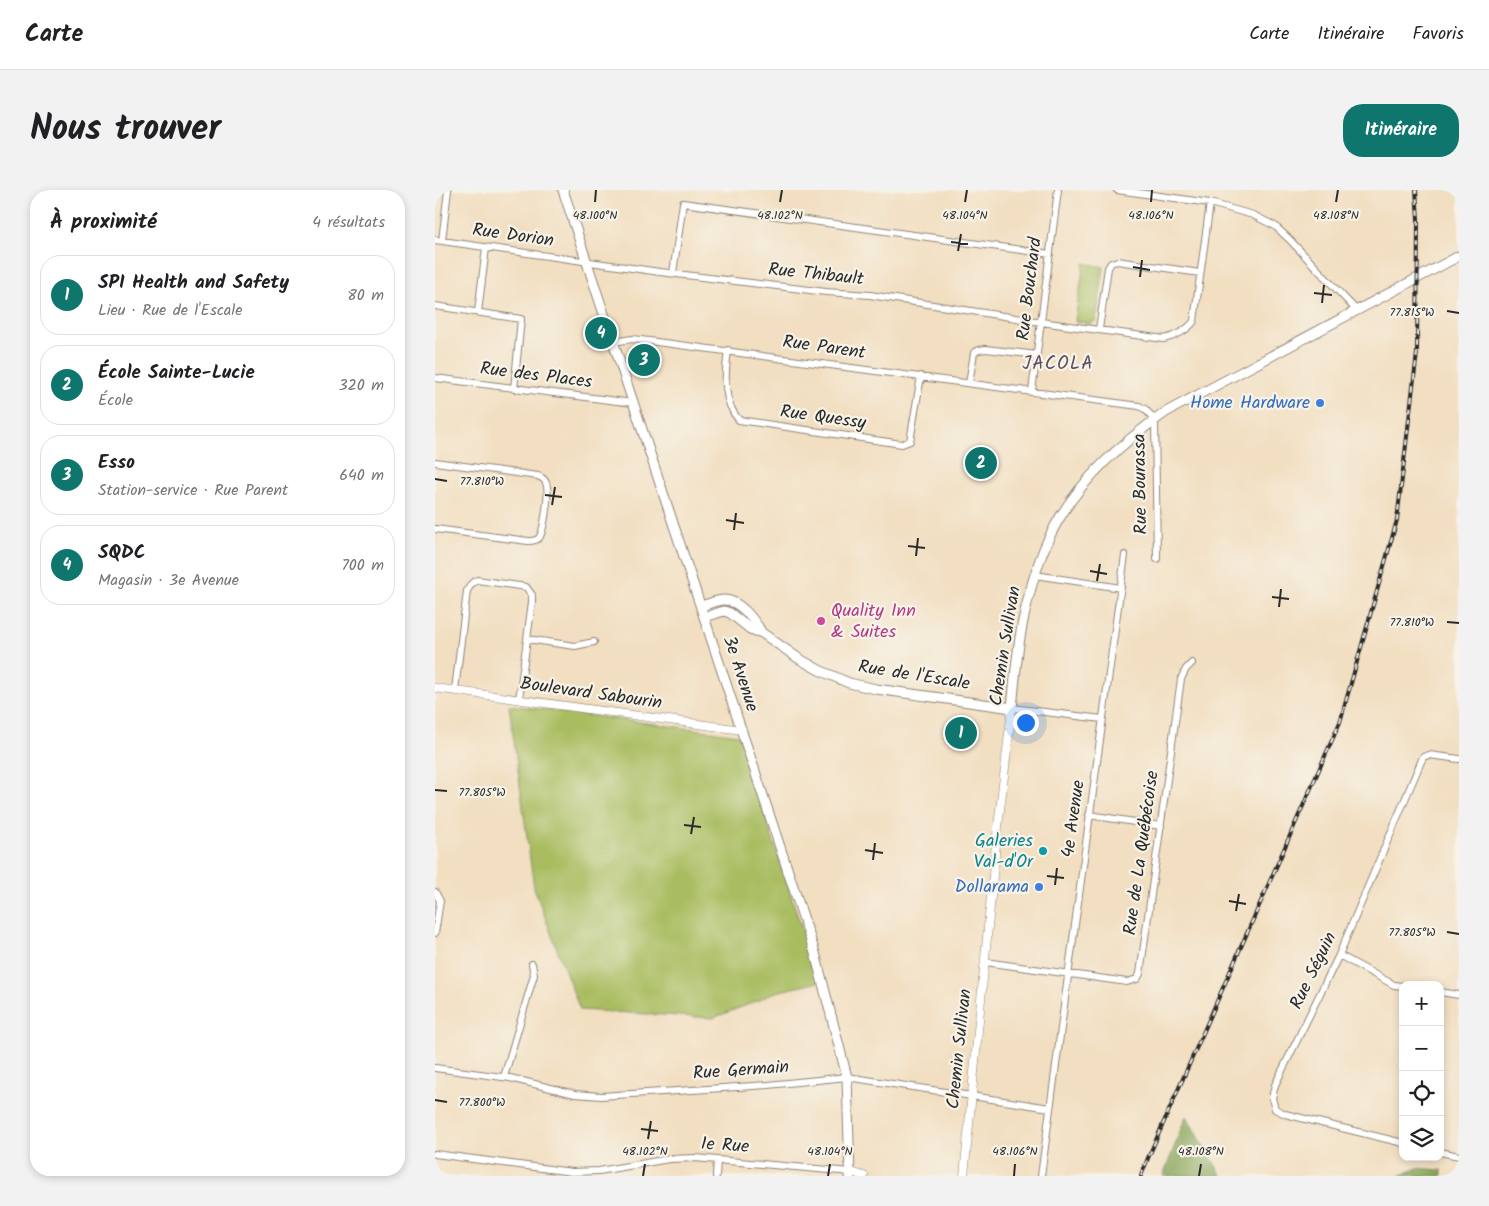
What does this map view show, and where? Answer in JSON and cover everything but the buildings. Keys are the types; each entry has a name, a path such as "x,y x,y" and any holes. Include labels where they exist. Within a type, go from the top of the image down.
{"main road":[{"name":"3e Avenue","path":"563,190 815,953 847,1077 850,1174"},
{"name":"Chemin Sullivan","path":"1012,708 1022,622 1035,574 1048,539 1071,500 1092,475 1135,435 1166,412 1459,256"},
{"name":"Rue de l'Escale","path":"701,606 727,600 734,603 756,622 762,633"},
{"name":"Rue de l'Escale","path":"704,617 724,611 750,628 762,633 798,658 819,670 849,683 876,689 1012,708"}],"street":[{"path":"438,241 448,190"},
{"name":"Rue Bouchard","path":"1031,391 1057,190"},
{"path":"1117,190 1210,203 1244,212 1275,226 1357,311"},
{"path":"673,273 683,203 1049,254"},
{"name":"Rue Thibault","path":"586,262 827,292 870,295 1164,339 1170,338 1190,326 1193,321 1210,203"},
{"name":"Rue Dorion","path":"438,241 586,262"},
{"path":"478,312 486,248"},
{"path":"1099,329 1108,268 1111,263 1117,261 1200,273"},
{"path":"435,306 521,319 514,389"},
{"name":"Rue Parent","path":"613,342 632,339 729,350 1031,391"},
{"path":"969,383 974,353 979,350 986,349 1037,355"},
{"name":"Rue Quessy","path":"729,350 725,383 726,393 735,417 739,420 883,442 902,444 910,441 921,376"},
{"name":"Rue des Places","path":"435,378 633,403"},
{"name":"Rue Bourassa","path":"1031,391 1139,406 1145,409 1155,420 1157,559"},
{"path":"435,462 538,476 545,481 548,491 543,528 535,540 527,541 435,529"},
{"name":"4e Avenue","path":"1041,1176 1125,555"},
{"path":"1035,574 1121,588"},
{"path":"455,690 467,591 471,584 477,580 526,587 532,595 519,699"},
{"path":"527,640 575,646 594,642"},
{"name":"Rue de La Québécoise","path":"1067,973 1127,982 1137,979 1140,974 1181,679 1185,669 1192,662"},
{"name":"Boulevard Sabourin","path":"435,688 742,730"},
{"name":"Rue de l'Escale","path":"1012,708 1102,719"},
{"name":"Chemin Sullivan","path":"964,1176 1012,708"},
{"name":"Rue Séguin","path":"1399,1142 1285,1114 1275,1109 1272,1098 1275,1085 1339,955 1423,758 1429,755 1459,759"},
{"path":"1089,815 1161,826"},
{"path":"435,892 440,901 435,932"},
{"path":"1339,955 1394,985 1399,986"},
{"path":"985,962 1067,973"},
{"path":"504,1077 534,975 532,964"},
{"path":"1444,993 1459,995"},
{"name":"Rue Germain","path":"435,1068 504,1077 575,1094 601,1096 768,1085 847,1077 1050,1108"},
{"path":"1444,1153 1459,1156"},
{"name":"1e Rue","path":"435,1154 572,1174 669,1159 695,1158 865,1176"},
{"path":"716,1176 717,1160"}],"green space":[{"path":"1084,263 1104,267 1096,320 1090,324 1075,321"},
{"path":"509,705 739,735 819,982 772,993 760,1000 713,1018 580,1010 534,888"},
{"path":"1186,1116 1222,1176 1163,1176"},
{"path":"1417,1168 1442,1170 1442,1176 1399,1176"}],"railway":[{"path":"1141,1176 1340,722 1397,520 1417,353 1418,219 1416,190"}],"place":[{"name":"SQDC","path":"601,333"},
{"name":"Esso","path":"644,360"},
{"name":"Home Hardware","path":"1320,403"},
{"name":"École Sainte-Lucie","path":"981,463"},
{"name":"Quality Inn & Suites","path":"821,621"},
{"name":"SPI Health and Safety","path":"961,733"},
{"name":"Galeries Val-d'Or","path":"1043,851"},
{"name":"Dollarama","path":"1039,887"}],"district":[{"name":"JACOLA","path":"1058,364"}]}
